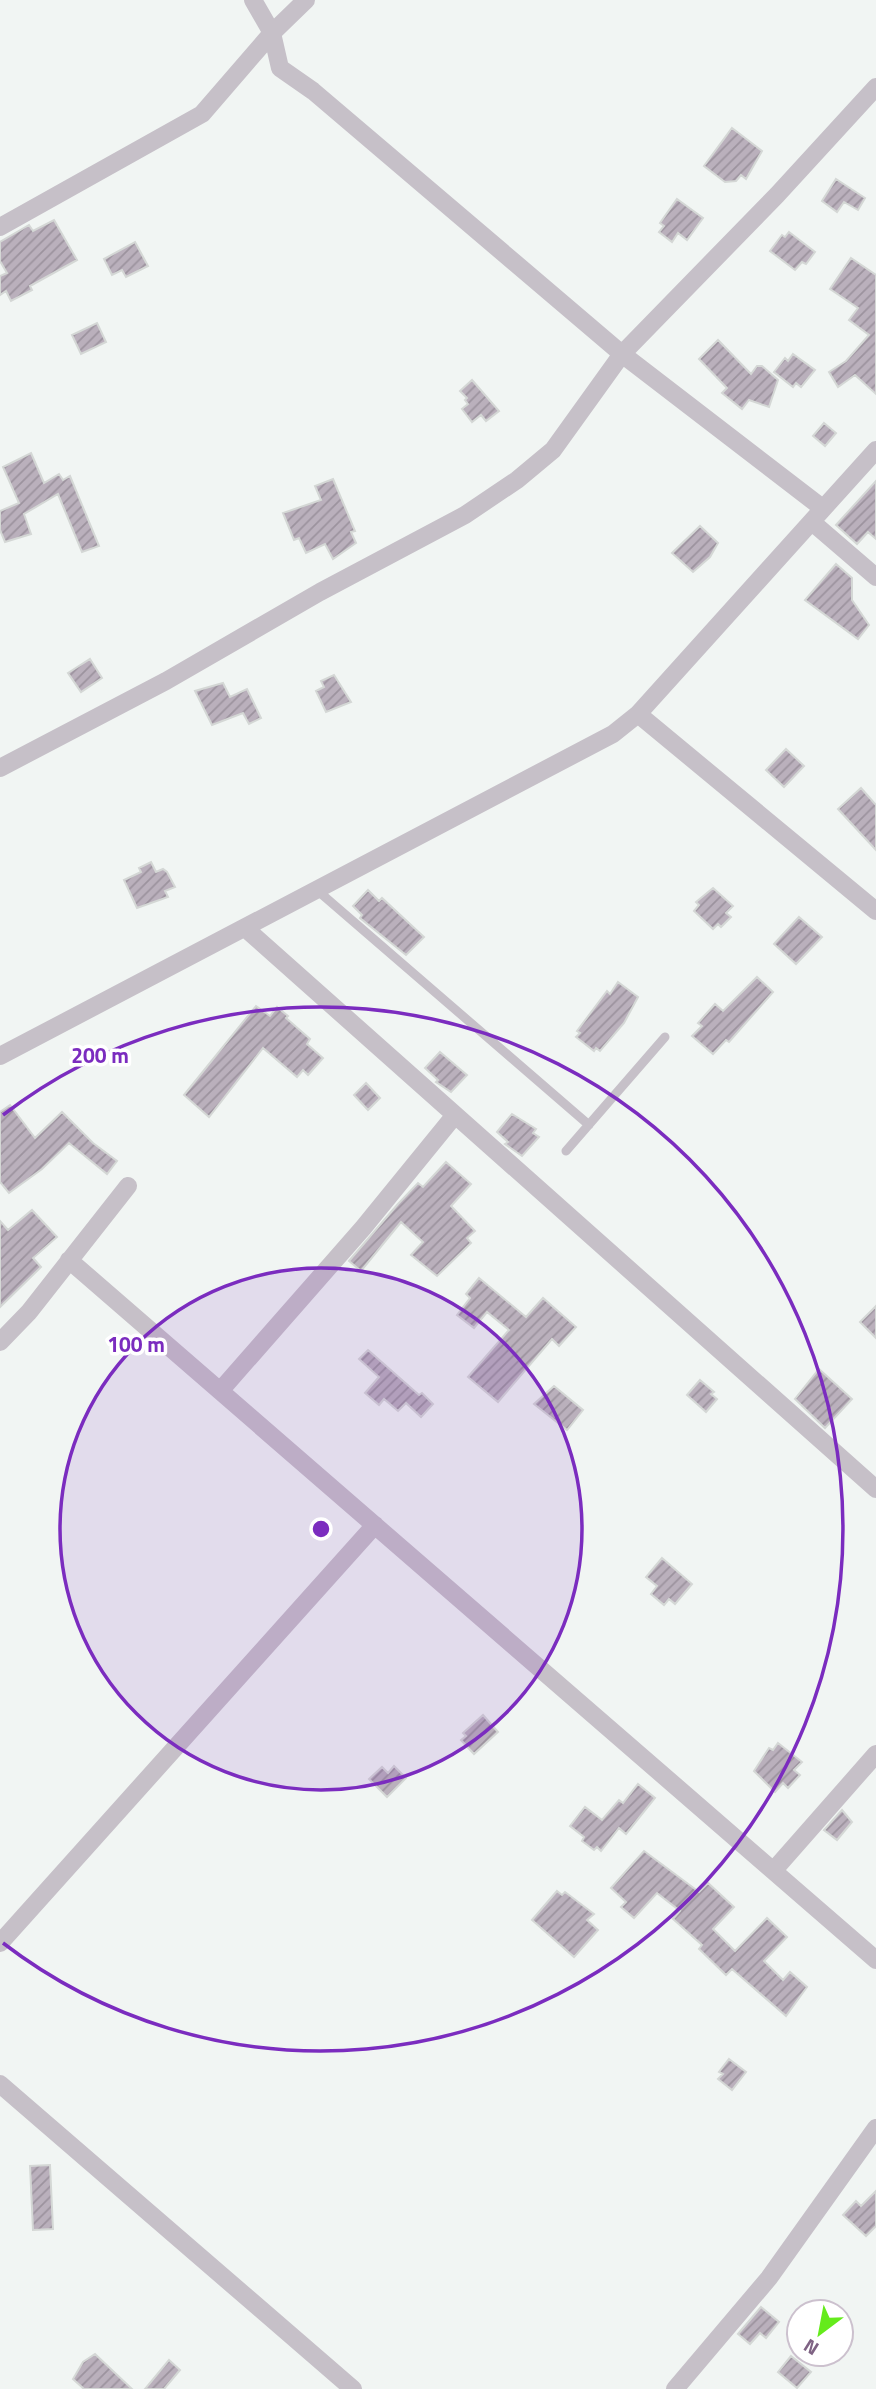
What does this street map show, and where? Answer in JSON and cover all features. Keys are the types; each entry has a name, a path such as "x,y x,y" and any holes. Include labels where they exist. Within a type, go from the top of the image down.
{"street":[{"path":"253,0 272,33 280,68 324,100 622,354 817,514 876,577"},
{"path":"0,226 202,114 272,33 306,0"},
{"path":"0,768 166,681 320,592 465,515 517,480 553,450 622,354 777,195 876,87"},
{"path":"0,1056 613,734 638,714 817,514 874,456"},
{"path":"638,714 876,911"},
{"path":"245,928 876,1489"},
{"path":"220,1391 363,1228 455,1115"},
{"path":"0,1342 29,1312 128,1186"},
{"path":"69,1260 876,1960"},
{"path":"0,1943 375,1525"},
{"path":"774,1870 876,1754"},
{"path":"0,2084 353,2389"},
{"path":"675,2389 769,2278 876,2128"}],"lane":[{"path":"318,891 589,1125"},
{"path":"566,1151 664,1037"}],"building":[{"path":"732,128 762,151 746,179 741,175 736,181 725,182 704,166"},
{"path":"836,179 865,198 858,210 844,202 837,212 822,201"},
{"path":"677,199 703,218 687,240 678,233 672,242 659,232 664,226 660,223"},
{"path":"54,220 77,260 30,286 32,290 11,301 6,291 0,295 0,276 7,273 0,261 0,242 29,225 33,231"},
{"path":"789,232 815,252 806,264 802,262 795,270 770,251 782,235 785,237"},
{"path":"135,242 148,266 126,277 122,270 112,275 104,259"},
{"path":"851,258 876,275 876,394 855,375 838,387 829,372 846,361 869,335 849,320 858,308 830,289"},
{"path":"97,323 106,342 81,354 72,335"},
{"path":"718,340 751,374 757,366 762,366 778,380 769,407 749,400 742,409 722,393 727,388 699,359"},
{"path":"793,354 815,370 801,387 796,383 793,387 774,372 785,358 788,361"},
{"path":"472,380 499,411 486,421 481,415 472,422 462,409 468,404 465,400 467,398 460,391"},
{"path":"824,423 836,433 825,446 813,436"},
{"path":"31,453 44,483 59,474 63,480 70,476 99,546 82,552 58,494 24,514 31,534 5,542 0,530 0,511 19,503 3,467"},
{"path":"333,479 355,531 351,532 356,543 333,559 325,544 306,553 299,538 294,540 283,513 321,500 315,486"},
{"path":"876,481 876,539 868,532 857,544 836,525"},
{"path":"700,526 718,543 710,557 693,572 672,553"},
{"path":"836,564 852,578 852,600 869,625 858,639 805,600"},
{"path":"90,659 102,678 81,692 68,673"},
{"path":"334,675 351,702 326,712 316,691 324,687 321,681"},
{"path":"223,683 230,697 247,689 261,718 249,724 243,713 212,725 195,691"},
{"path":"786,749 804,766 784,787 766,770"},
{"path":"861,788 876,805 876,850 838,809"},
{"path":"151,862 156,872 163,869 167,872 175,887 165,891 168,897 137,908 124,880 141,872 139,868"},
{"path":"713,888 733,906 726,913 731,917 721,927 718,924 713,929 694,911 699,905 696,902"},
{"path":"368,890 379,901 382,898 424,937 406,955 360,918 362,915 353,906"},
{"path":"799,917 822,937 796,964 774,944"},
{"path":"757,977 773,992 729,1042 726,1040 713,1054 692,1036 702,1026 698,1023 715,1004 723,1011"},
{"path":"618,982 638,997 624,1023 600,1051 596,1048 594,1051 576,1037 580,1033 577,1031 607,991 610,994"},
{"path":"256,1006 270,1016 277,1007 310,1039 307,1044 323,1058 308,1075 303,1070 297,1077 263,1048 209,1117 184,1095"},
{"path":"440,1052 467,1075 451,1092 436,1082 438,1080 425,1068"},
{"path":"366,1083 380,1098 368,1110 354,1095"},
{"path":"10,1105 35,1138 62,1112 93,1143 117,1161 107,1174 69,1143 42,1169 9,1193 0,1182 0,1112"},
{"path":"512,1114 536,1129 533,1133 539,1137 522,1156 505,1144 508,1142 497,1132"},
{"path":"446,1162 471,1184 451,1206 475,1231 467,1238 471,1243 437,1276 411,1255 423,1242 401,1222 361,1271 349,1261 418,1183 423,1187"},
{"path":"32,1210 57,1237 33,1258 41,1267 0,1307 0,1221 8,1230"},
{"path":"479,1278 526,1317 543,1298 576,1327 559,1346 552,1339 498,1402 468,1377 509,1330 487,1312 474,1328 457,1315 470,1298 466,1294"},
{"path":"876,1306 876,1338 860,1322"},
{"path":"368,1350 433,1404 421,1417 406,1403 398,1411 384,1399 379,1405 365,1393 379,1377 359,1359"},
{"path":"819,1369 852,1399 825,1428 795,1399"},
{"path":"700,1380 714,1392 711,1394 717,1399 706,1412 687,1395"},
{"path":"554,1386 583,1410 567,1430 534,1404"},
{"path":"662,1558 692,1584 675,1604 669,1599 664,1605 651,1594 657,1586 646,1577"},
{"path":"483,1715 498,1732 474,1754 461,1740 466,1736 463,1733"},
{"path":"778,1743 802,1762 794,1770 800,1775 788,1788 783,1783 775,1792 754,1771 769,1748 773,1750"},
{"path":"394,1766 406,1778 387,1797 369,1779 382,1767 388,1773"},
{"path":"638,1784 655,1798 626,1834 619,1828 601,1851 597,1847 594,1850 582,1841 584,1837 570,1826 585,1807 602,1820 619,1800 623,1803"},
{"path":"842,1810 852,1822 837,1840 824,1830"},
{"path":"644,1851 699,1892 708,1883 734,1907 713,1929 735,1951 767,1918 787,1937 764,1961 783,1980 790,1972 807,1987 786,2016 732,1969 726,1975 699,1949 702,1945 673,1919 680,1911 657,1893 634,1918 621,1907 626,1902 611,1888"},
{"path":"557,1891 562,1895 565,1892 594,1914 587,1920 598,1930 574,1957 532,1920"},
{"path":"729,2059 746,2072 732,2090 718,2079 723,2074 719,2072"},
{"path":"50,2165 53,2229 33,2230 30,2166"},
{"path":"876,2191 876,2226 866,2236 843,2215 856,2201 861,2206"},
{"path":"761,2307 779,2322 766,2338 760,2333 750,2344 738,2334"},
{"path":"95,2354 132,2389 84,2389 73,2379 83,2362"},
{"path":"169,2360 180,2370 164,2389 145,2389"},
{"path":"785,2363 785,2368 806,2368 811,2372 797,2388 778,2372"}]}
